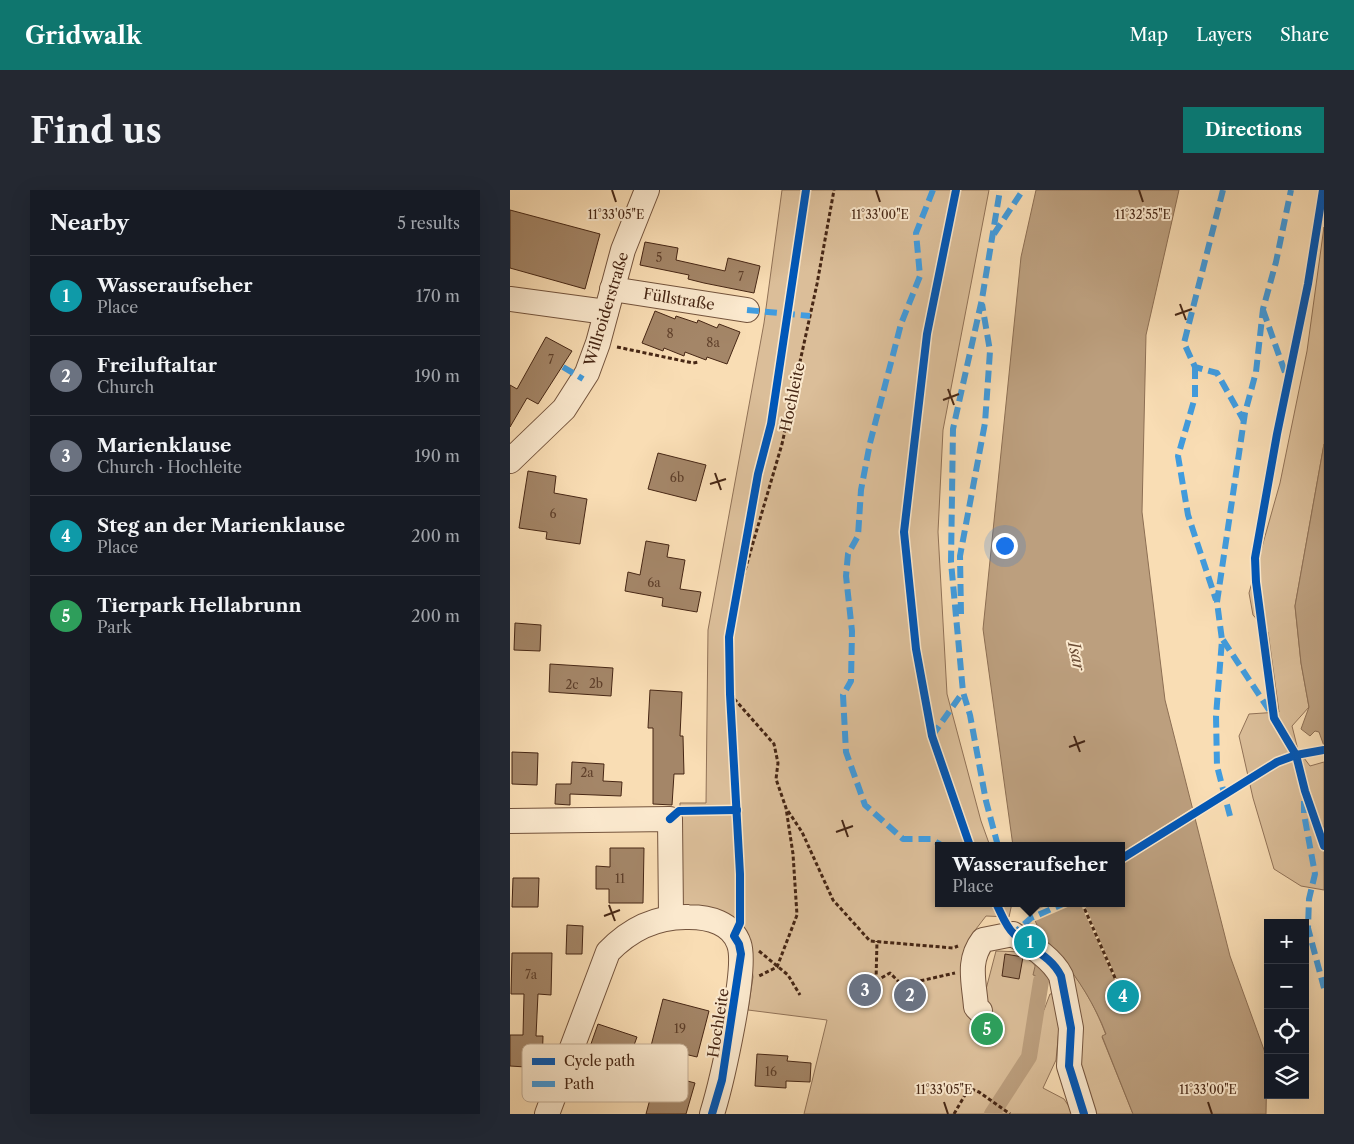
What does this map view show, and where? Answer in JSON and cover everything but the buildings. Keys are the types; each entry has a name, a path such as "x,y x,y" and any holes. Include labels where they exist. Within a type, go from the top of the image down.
{"street":[{"name":"Willroiderstraße","path":"510,462 564,409 587,373 598,343 623,250 647,190"},
{"name":"Füllstraße","path":"612,289 747,310"},
{"path":"510,299 606,312"},
{"path":"510,821 670,819 671,916 654,921 622,937 608,952 573,1044"},
{"name":"Hochleite","path":"671,916 702,917 717,921 731,931 739,944 741,954 738,984 722,1080 712,1114"},
{"path":"980,1011 976,1007 973,969 974,952 983,940 1023,940 1057,968 1061,976 1071,1028 1069,1066 1084,1114"},
{"path":"547,1114 552,1102"}],"path":[{"path":"598,343 693,363 699,362"},
{"path":"730,694 774,744 778,763 776,779 786,808 794,854 797,915 777,967"},
{"path":"786,808 802,832 833,900 870,941 953,948 983,940"},
{"path":"1084,907 1123,996"},
{"path":"877,941 876,981 890,972 909,994"},
{"path":"754,944 788,975 800,995"},
{"path":"902,985 973,969"},
{"path":"954,1114 969,1088 984,1095 1009,1113"}],"shaded area":[{"path":"782,190 989,190 943,430 938,532 947,694 981,821 989,842 935,842 935,907 1011,907 1009,917 986,916 976,929 965,954 979,1016 996,951 1024,952 1045,978 1044,1010 1050,994 1057,993 1061,1008 1056,1060 1043,1088 1064,1099 1074,1114 804,1114 827,1020 748,1010 753,977 749,945 679,912 680,803 706,803 708,630 764,323"},
{"path":"1324,227 1324,444 1295,606 1301,663 1309,707 1292,726 1298,750 1310,766 1324,762 1324,890 1301,886 1274,869 1253,798 1239,736 1249,714 1279,712 1268,632 1253,615 1249,593 1280,483 1307,351"},
{"path":"1070,969 1090,1000 1106,1035 1102,1037 1133,1114 1089,1114 1073,1063"}],"water":[{"name":"Isar","path":"1036,190 1179,190 1146,335 1142,512 1165,700 1230,956 1264,1050 1264,1099 1266,1099 1266,1114 1133,1114 1102,1036 1106,1034 1102,1023 1092,1003 1073,974 1059,955 1052,979 1033,975 1042,936 1029,907 1125,907 1125,842 1012,842 983,629 1021,257"},
{"path":"1324,444 1324,746 1319,732 1315,731 1310,736 1301,729 1309,707 1301,663 1295,606"}],"pier":[{"path":"1194,807 1197,817 1125,862 1125,850"},
{"path":"1043,907 1068,907 1033,922 1029,913"},
{"path":"1082,907 1086,907 1123,998"}],"waterway":[{"path":"992,1114 1029,1057 1041,981"}],"marked path":[{"path":"933,190 916,233 920,276 901,324 870,443 861,490 858,536 848,554 846,576 852,631 851,681 843,695 846,752 865,805 903,839 931,839 936,842"},
{"path":"997,842 986,801 970,715 963,692 951,562 953,429 982,299 1000,190"},
{"path":"994,234 1023,190"},
{"path":"1223,190 1184,343 1195,367 1217,373 1244,421"},
{"path":"1230,816 1217,766 1216,716 1222,640 1217,602 1245,413 1256,372 1263,309 1276,262 1291,190"},
{"path":"961,614 960,556 985,423 990,351 982,304"},
{"path":"747,310 810,316"},
{"path":"1263,310 1287,378"},
{"path":"563,367 583,379"},
{"path":"1195,367 1195,397 1178,456 1188,515 1216,600"},
{"path":"1223,640 1271,713"},
{"path":"932,736 963,692"},
{"path":"1304,801 1304,814 1315,874 1309,899 1308,928 1324,988"},
{"path":"1012,931 1013,934 1031,918 1056,907"}],"cycle path":[{"path":"712,1114 722,1080 741,954 739,944 734,936 740,923 740,874 730,694 729,637 758,474 771,424 806,190"},
{"path":"956,190 927,334 904,532 916,649 932,736 969,842"},
{"path":"1323,190 1308,284 1277,434 1255,558 1256,582 1274,718 1296,755 1305,791 1324,846"},
{"path":"1125,857 1277,762 1296,755 1324,750"},
{"path":"670,819 679,811 737,810"},
{"path":"998,907 1011,931 1051,962 1061,976 1071,1028 1069,1066 1084,1114"}],"place":[{"name":"Wasseraufseher","path":"1030,942"},
{"name":"Marienklause","path":"865,990"},
{"name":"Freiluftaltar","path":"910,995"},
{"name":"Steg an der Marienklause","path":"1123,996"},
{"name":"Tierpark Hellabrunn","path":"987,1029"}]}
